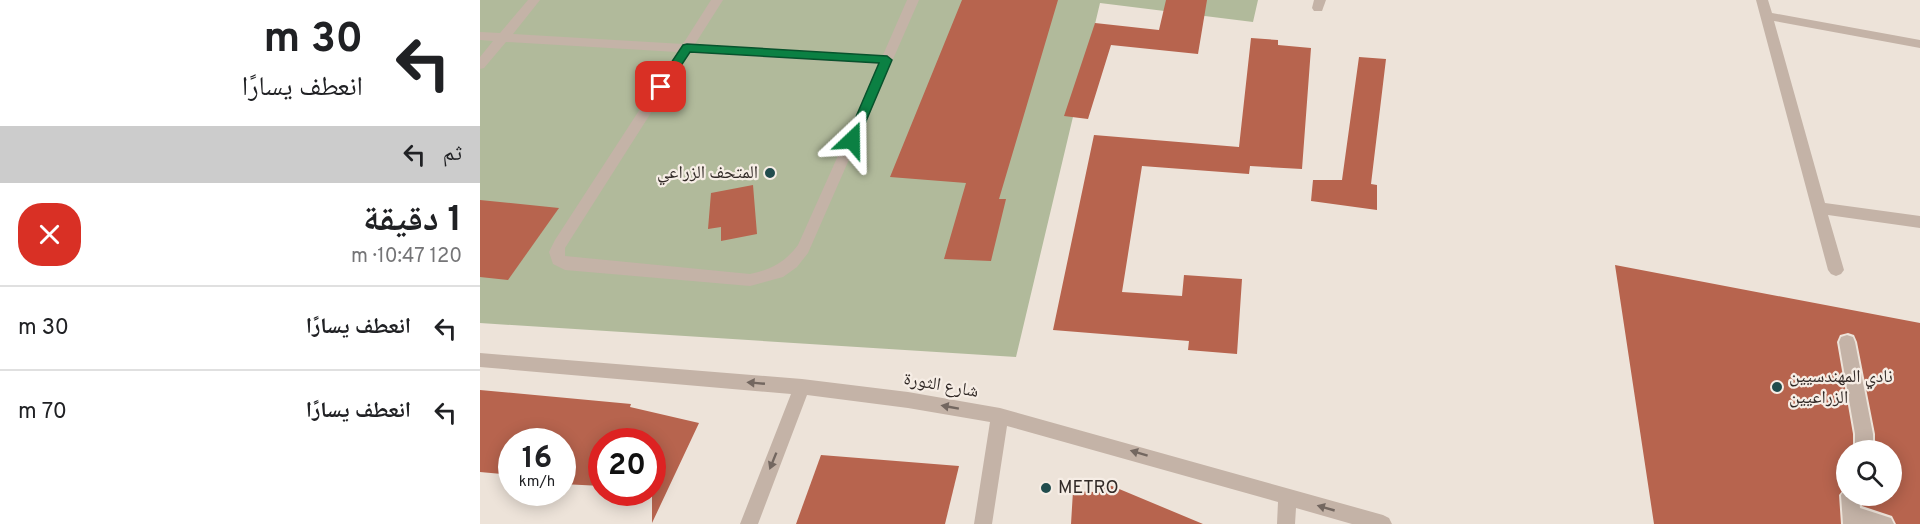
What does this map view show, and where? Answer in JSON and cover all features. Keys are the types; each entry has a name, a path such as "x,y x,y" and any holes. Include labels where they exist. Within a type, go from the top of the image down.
{"street":[{"path":"480,65 534,0"},
{"path":"717,0 560,244 556,252 558,260 565,264 750,280 769,277 788,268 801,255 808,240 913,0"},
{"path":"1762,0 1836,270"},
{"path":"1766,16 1920,44"},
{"path":"480,36 887,60"},
{"path":"1819,208 1920,222"},
{"path":"1846,342 1864,440"},
{"name":"شارع الثورة","path":"480,360 802,387 908,400 1000,416 1383,524"},
{"path":"748,524 802,387"},
{"path":"983,524 1000,416"},
{"path":"1286,524 1287,497"},
{"path":"1852,519 1885,524"}],"green space":[{"name":"المتحف الزراعي","path":"480,0 1258,0 1253,22 1100,3 1016,357 480,323"}],"building":[{"path":"962,0 1058,0 999,199 1006,199 991,261 944,259 966,183 890,177"},
{"path":"1166,0 1207,0 1198,54 1111,45 1088,119 1064,116 1095,23 1159,30"},
{"path":"1251,38 1278,40 1278,45 1311,48 1302,169 1250,166 1249,174 1142,166 1122,292 1182,296 1184,275 1242,279 1237,354 1188,350 1189,341 1053,330 1094,135 1239,147"},
{"path":"1359,57 1386,59 1371,184 1377,185 1377,210 1311,201 1313,180 1342,180"},
{"path":"753,185 757,234 721,241 721,227 708,229 711,193"},
{"path":"480,200 559,208 508,280 480,277"},
{"name":"نادي المهندسيين الزراعيين","path":"1615,265 1920,323 1920,524 1896,524 1892,516 1862,506 1902,506 1902,440 1875,440 1857,342 1854,335 1848,333 1840,335 1837,342 1853,434 1853,440 1836,440 1836,506 1840,506 1841,524 1654,524"},
{"path":"480,390 631,404 630,407 699,423 666,493 666,428 588,428 588,485 576,485 576,428 498,428 498,474 480,472"},
{"path":"821,455 959,466 945,524 796,524"},
{"path":"1094,484 1112,486 1203,524 1071,524 1073,491 1094,492"},
{"path":"652,506 660,506 652,523"}],"place":[{"name":"المتحف الزراعي","path":"770,173"},
{"name":"نادي المهندسيين الزراعيين","path":"1777,387"},
{"name":"METRO","path":"1046,488"}],"route":[{"path":"661,87 687,48 887,60 852,140"}]}
